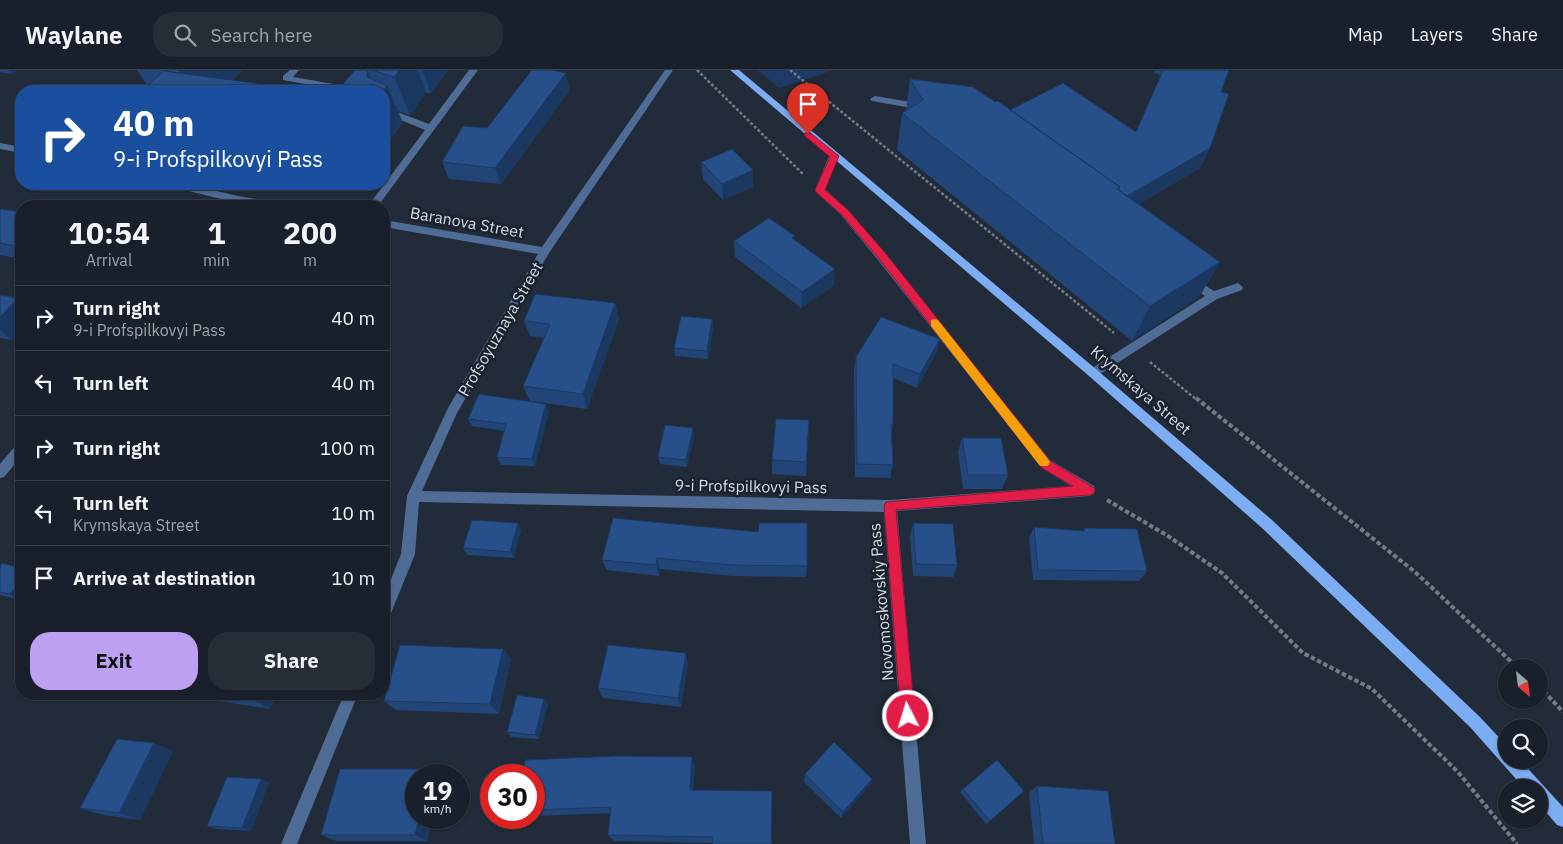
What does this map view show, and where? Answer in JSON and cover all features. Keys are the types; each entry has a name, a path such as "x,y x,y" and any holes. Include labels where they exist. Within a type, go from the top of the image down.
{"main road":[{"name":"Krymskaya Street","path":"734,70 1093,373 1267,524 1475,722 1498,747"},
{"path":"1518,769 1527,779"},
{"path":"1548,802 1563,819"}],"street":[{"path":"295,70 286,78 332,85"},
{"path":"390,184 474,70"},
{"name":"Profsoyuznaya Street","path":"390,598 408,554 413,496 452,411 545,251 669,70"},
{"path":"875,99 938,109"},
{"path":"390,112 432,129"},
{"path":"0,146 15,149"},
{"path":"834,156 820,190 845,213 882,257 1046,464 1089,490"},
{"path":"192,190 224,200"},
{"path":"378,200 385,190"},
{"name":"Baranova Street","path":"390,224 545,251"},
{"path":"1180,273 1212,296"},
{"path":"1093,373 1212,296 1238,287"},
{"path":"1,470 15,455"},
{"name":"9-i Profspilkovyi Pass","path":"413,496 890,506 1089,490"},
{"name":"Novomoskovskiy Pass","path":"890,506 918,844"},
{"path":"289,844 349,700"}],"path":[{"path":"697,70 820,190"},
{"path":"790,70 1132,347 1415,572 1508,659"},
{"path":"794,73 800,70"},
{"path":"1089,490 1168,536 1222,573 1303,653 1372,689 1458,772 1517,844"},
{"path":"1548,696 1563,712"}],"shaded area":[{"path":"758,70 834,70 779,88"}],"building":[{"path":"163,70 181,70 178,73"},
{"path":"355,70 367,70 367,77 385,85 342,85"},
{"path":"372,70 400,70 394,77"},
{"path":"532,70 552,70 566,73 495,168 442,162 463,126 487,128"},
{"path":"1163,70 1229,70 1221,92 1229,94 1210,148 1127,196 1119,190 1120,187 1010,110 1063,83 1136,132"},
{"path":"164,71 269,85 148,85"},
{"path":"910,79 973,87 995,102 998,101 1120,187 1117,189 1220,262 1150,306 902,113 923,100"},
{"path":"732,149 753,170 722,184 701,162"},
{"path":"0,209 15,211 15,246 0,243"},
{"path":"769,218 795,236 792,238 835,269 802,292 734,241"},
{"path":"535,294 615,303 583,394 523,386 550,324 524,321"},
{"path":"0,295 15,298 15,301 0,317"},
{"path":"681,316 712,319 707,351 674,348"},
{"path":"881,317 940,339 920,374 893,364 893,424 891,424 893,465 857,464 856,357"},
{"path":"479,394 546,404 532,459 497,457 506,424 468,419"},
{"path":"776,419 809,420 806,462 772,460"},
{"path":"665,425 693,428 686,460 658,457"},
{"path":"962,438 1001,438 1008,475 968,475"},
{"path":"613,518 758,532 759,523 807,523 807,566 732,565 657,558 656,565 602,560"},
{"path":"472,520 518,523 510,552 463,548"},
{"path":"913,523 953,524 957,565 916,564"},
{"path":"1034,527 1085,531 1084,528 1137,529 1147,571 1038,570"},
{"path":"2,563 15,566 15,588 10,594 0,592 0,566"},
{"path":"400,645 503,649 490,704 384,701 390,700 390,680"},
{"path":"608,645 686,653 678,698 598,688"},
{"path":"517,695 544,699 535,735 507,732"},
{"path":"117,739 154,743 119,813 80,808"},
{"path":"834,742 872,779 843,812 805,774"},
{"path":"617,756 692,757 690,790 772,791 771,844 712,844 713,837 608,835 611,807 545,810 545,764 525,764 525,760"},
{"path":"997,760 1024,791 990,821 963,789"},
{"path":"340,769 405,769 405,829 416,829 415,835 321,835"},
{"path":"227,777 261,779 242,828 207,826"},
{"path":"1037,786 1108,791 1115,844 1043,844"}],"slow traffic":[{"path":"934,323 1044,462"}],"route":[{"path":"808,134 834,156 820,190 845,213 882,257 1046,464 1089,490 890,506 908,716"}]}
